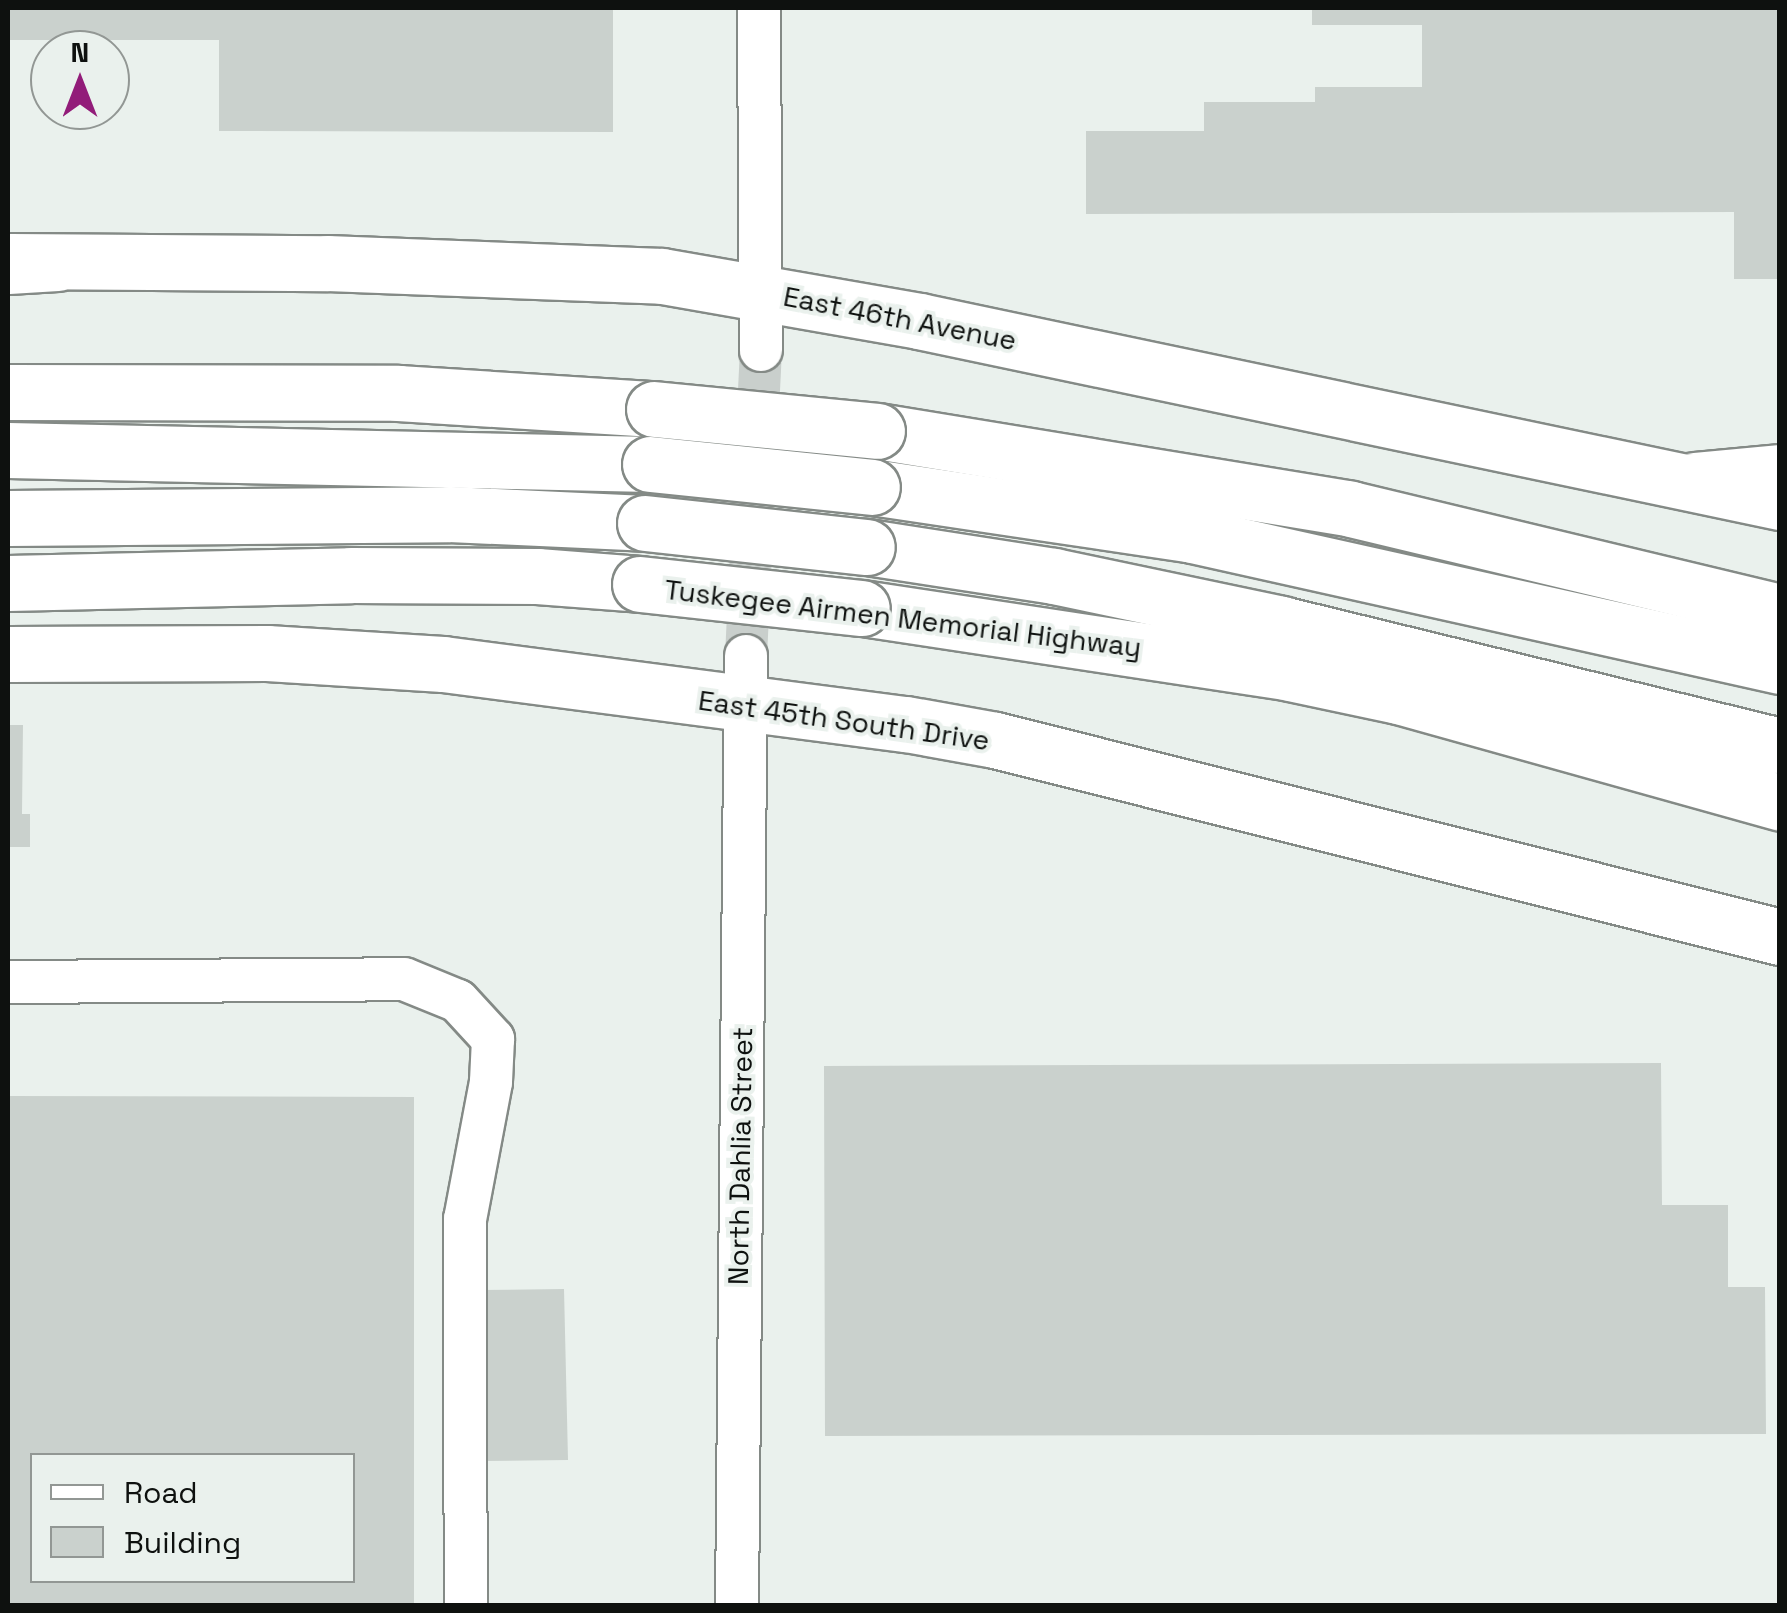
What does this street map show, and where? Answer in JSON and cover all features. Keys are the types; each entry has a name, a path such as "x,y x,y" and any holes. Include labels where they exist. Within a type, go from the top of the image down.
{"main road":[{"name":"East 46th Avenue","path":"24,263 537,268 761,290 1664,477"},
{"path":"8,392 398,393 654,409 877,431 1352,510 1780,612"},
{"path":"8,450 650,464 872,487 1192,535 1780,666"},
{"path":"1664,477 1780,502"},
{"path":"8,518 448,514 645,523 867,547 1054,576 1281,624 1780,746"},
{"name":"Tuskegee Airmen Memorial Highway","path":"8,583 351,575 537,576 862,608 1308,676 1780,803"},
{"path":"1631,576 1780,604"},
{"name":"East 45th South Drive","path":"8,654 267,652 746,682 996,740 1780,938"}],"street":[{"path":"759,8 761,350"},
{"name":"East 46th Avenue","path":"1664,477 1780,466"},
{"name":"North Dahlia Street","path":"737,1606 746,682"},
{"path":"8,982 404,978 458,1001 493,1039 464,1239 466,1606"}],"building":[{"path":"8,8 613,8 613,132 219,131 219,40 130,40 130,30 30,30 30,40 8,40"},
{"path":"1312,8 1780,8 1780,279 1734,279 1734,212 1086,214 1086,131 1204,131 1204,102 1315,102 1315,87 1422,87 1422,25 1312,25"},
{"path":"8,725 23,725 22,814 30,814 30,847 8,847"},
{"path":"1661,1063 1662,1205 1728,1205 1728,1287 1765,1287 1766,1434 825,1436 824,1066"},
{"path":"8,1096 414,1097 414,1606 8,1606"},
{"path":"564,1289 568,1460 483,1461 479,1290"}],"tunnel":[{"path":"746,656 761,350"}]}
